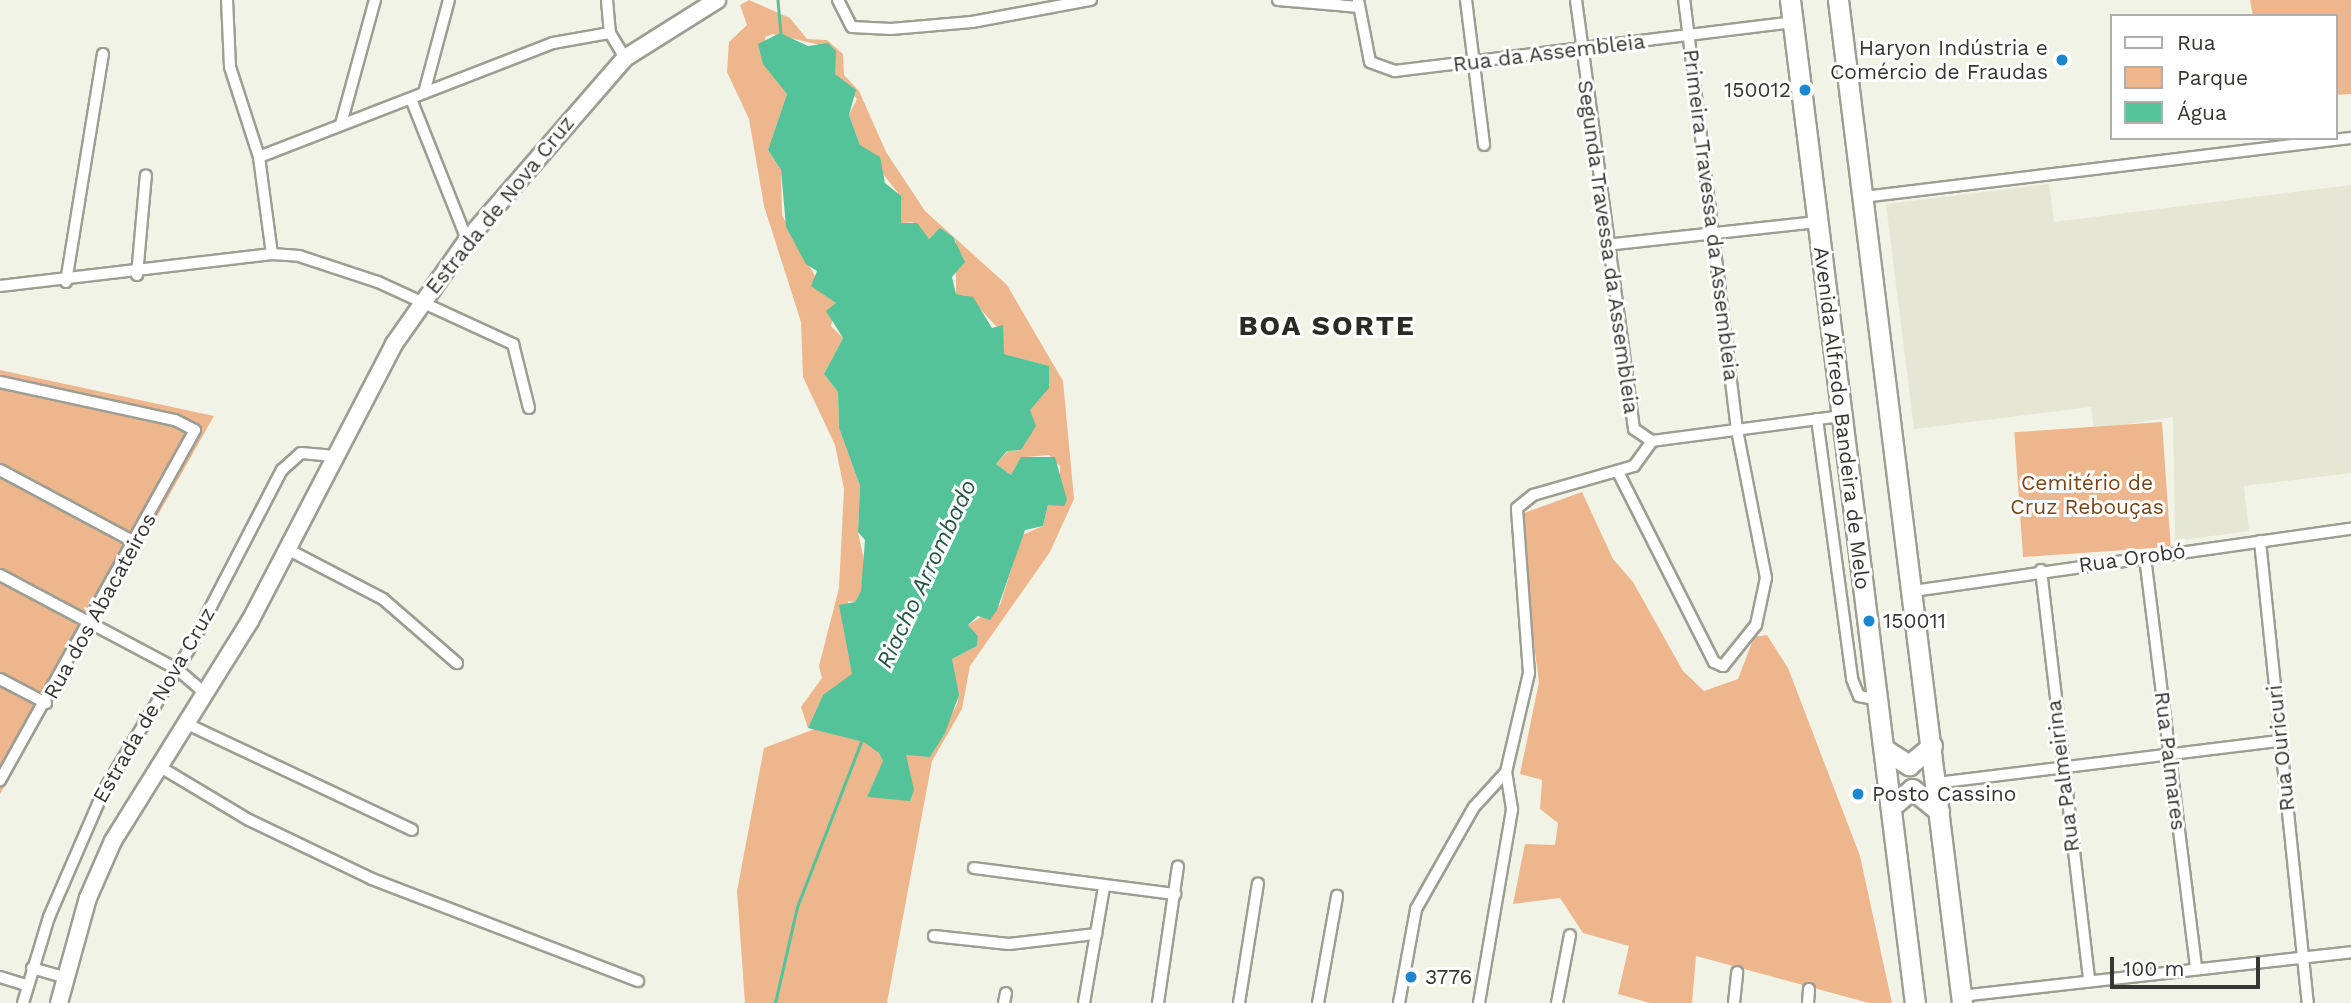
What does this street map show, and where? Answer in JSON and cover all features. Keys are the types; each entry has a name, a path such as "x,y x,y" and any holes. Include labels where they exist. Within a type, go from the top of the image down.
{"highway":[{"name":"Avenida Alfredo Bandeira de Melo","path":"1790,0 1915,1003"},
{"path":"1838,0 1962,1000"},
{"path":"1884,749 1909,765 1932,746"},
{"path":"1892,806 1912,789 1939,811"}],"main road":[{"name":"Estrada de Nova Cruz","path":"59,1003 64,977 100,867 158,765 205,693 289,550 335,456 420,303 467,240 625,58 717,0"}],"street":[{"path":"227,0 230,67 259,157 272,254"},
{"path":"341,124 375,0"},
{"path":"424,93 449,0"},
{"path":"607,0 610,33 625,58"},
{"path":"838,0 852,27 891,29 972,23 1091,0"},
{"path":"1278,0 1359,4"},
{"path":"1466,0 1485,145"},
{"name":"Segunda Travessa da Assembleia","path":"1576,0 1630,419 1639,436 1652,442"},
{"name":"Primeira Travessa da Assembleia","path":"1618,472 1714,662 1723,666 1756,625 1766,578 1737,430 1684,0"},
{"name":"Rua da Assembleia","path":"1359,4 1368,58 1377,68 1474,61 1688,37 1793,22"},
{"path":"259,157 572,37 610,33"},
{"path":"66,282 103,54"},
{"path":"411,99 467,240"},
{"path":"1863,197 2334,140"},
{"path":"137,275 146,175"},
{"path":"1606,245 1817,222"},
{"path":"0,286 137,275 272,254 330,263 513,344 530,408"},
{"name":"Rua dos Abacateiros","path":"0,382 175,419 195,430 136,543 0,780"},
{"path":"1479,1003 1512,809 1506,772 1529,673 1515,514 1534,495 1618,472 1641,460 1652,442 1843,416"},
{"path":"1817,419 1852,679 1859,696 1878,700"},
{"name":"Estrada de Nova Cruz","path":"23,1003 32,968 103,792 177,669 282,470 301,453 335,456"},
{"path":"0,470 136,543"},
{"name":"Rua Orobó","path":"1913,591 2040,570 2351,529"},
{"name":"Rua Ouricuri","path":"2260,541 2308,1003"},
{"path":"289,550 383,599 457,663"},
{"name":"Rua Palmares","path":"2145,557 2196,966"},
{"name":"Rua Palmeirina","path":"2040,570 2089,981"},
{"path":"0,575 177,669 205,693"},
{"path":"0,679 46,703"},
{"path":"184,723 412,830"},
{"path":"1936,783 2280,741"},
{"path":"158,765 250,820 372,879 638,981"},
{"path":"1399,1003 1416,909 1474,807 1506,772"},
{"path":"1158,1003 1178,866"},
{"path":"974,868 1104,887 1175,894"},
{"path":"1239,1003 1258,883"},
{"path":"1084,1003 1104,887"},
{"path":"1318,1003 1337,895"},
{"path":"934,936 1009,944 1096,934"},
{"path":"1557,1003 1570,935"},
{"path":"1962,1000 2196,966 2351,952"},
{"path":"32,968 64,977"},
{"path":"1734,1003 1737,972"},
{"path":"0,977 27,985"},
{"path":"1808,1003 1809,989"}],"shaded area":[{"path":"2049,184 2054,222 2351,185 2351,473 2244,486 2249,531 2175,541 2173,417 2094,429 2091,407 1914,429 1886,204"}],"green space":[{"path":"749,0 790,18 807,39 827,40 843,54 844,75 859,91 886,152 925,211 1007,285 1063,381 1074,499 1050,552 970,666 962,709 932,761 887,1003 745,1003 737,891 764,748 820,727 838,689 823,695 808,728 801,707 822,678 819,666 839,588 844,489 835,445 803,377 801,322 764,206 749,119 727,72 729,42 747,25 740,5","holes":["773,34 833,48 835,74 857,99 849,115 860,145 898,193 901,223 913,222 929,239 935,233 956,241 956,294 968,296 997,327 1004,354 1048,366 1030,410 1031,431 1021,450 1008,451 996,464 1011,475 1026,457 1049,455 1060,466 1060,491 1048,505 1043,526 1022,535 1000,605 968,625 978,636 977,646 952,659 958,702 930,757 847,642 848,601 855,602 861,591 865,565 858,532 860,486 839,428 838,392 824,374 843,338 831,326 837,304 823,291 782,215 781,170 768,150 787,94 769,67 765,37"]},
{"path":"2250,0 2351,0 2351,94 2337,95 2337,14 2253,14"},
{"path":"0,370 214,416 0,794"},
{"name":"Cemitério de Cruz Rebouças","path":"2162,422 2171,547 2023,557 2014,432"},
{"path":"1582,492 1613,559 1633,582 1683,671 1704,691 1738,679 1754,637 1767,635 1788,668 1860,856 1892,1003 1869,1003 1696,956 1692,1003 1650,1003 1618,994 1629,946 1583,933 1560,898 1513,904 1525,844 1555,845 1558,823 1540,809 1542,780 1520,774 1539,682 1519,530 1524,513"}],"water":[{"path":"780,33 808,46 828,43 836,51 835,74 856,90 849,115 860,145 880,157 885,183 901,196 901,223 917,223 929,239 940,228 953,237 965,262 952,277 956,294 973,297 992,328 1003,325 1004,354 1049,366 1049,388 1030,410 1036,426 1021,450 1007,451 996,464 1011,475 1021,457 1055,457 1067,500 1064,506 1048,505 1043,526 1025,530 997,610 990,620 978,616 968,625 978,636 977,646 952,659 959,695 945,733 930,757 906,755 914,790 910,801 867,797 883,761 879,753 864,742 808,728 823,695 852,674 839,605 855,602 861,591 865,540 858,532 860,486 839,428 838,392 824,374 843,338 826,311 836,303 811,286 817,271 806,264 786,227 781,170 768,150 787,94 763,64 758,44"}],"waterway":[{"name":"Riacho Arrombado","path":"778,0 781,35"},
{"name":"Riacho Arrombado","path":"775,1003 797,907 861,742"}],"place":[{"name":"Haryon Indústria e Comércio de Fraudas","path":"2062,60"},
{"name":"150012","path":"1805,90"},
{"name":"150011","path":"1869,621"},
{"name":"Posto Cassino","path":"1858,794"},
{"name":"3776","path":"1411,977"}],"district":[{"name":"BOA SORTE","path":"1327,326"}]}
